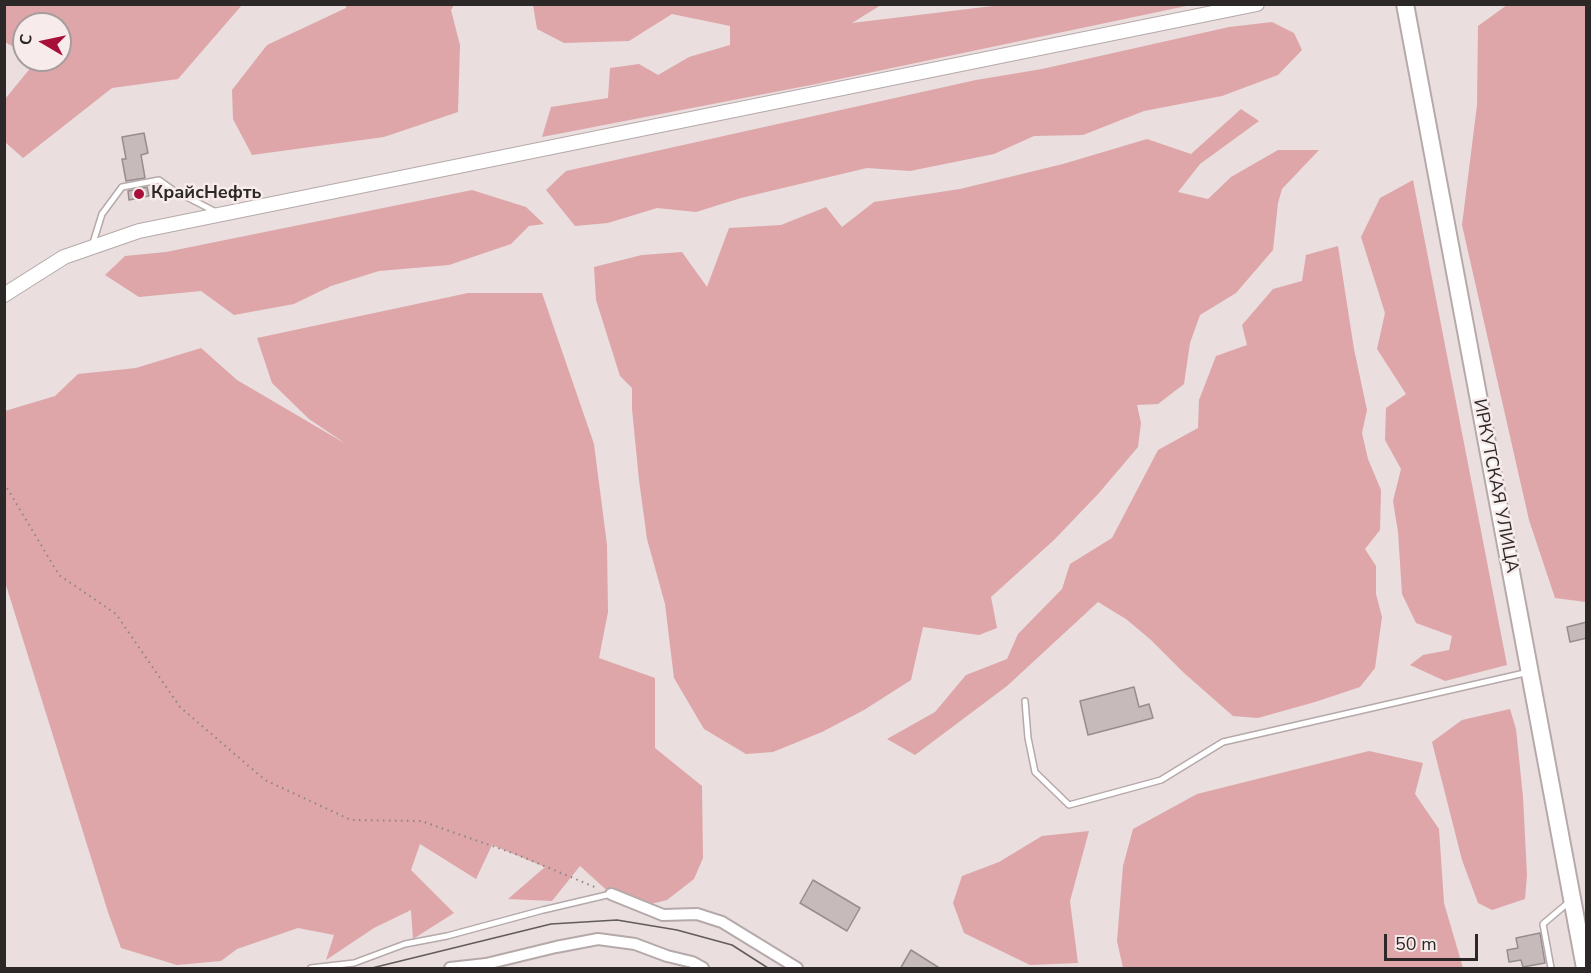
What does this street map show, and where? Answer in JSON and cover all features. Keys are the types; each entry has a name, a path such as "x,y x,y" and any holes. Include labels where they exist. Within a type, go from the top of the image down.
{"main road":[{"name":"ИРКУТСКАЯ УЛИЦА","path":"1405,4 1585,969"}],"street":[{"path":"4,295 64,257 139,231 1257,4"},
{"path":"611,894 663,915 697,914 722,922 797,969"},
{"path":"450,969 486,964 556,946 598,939 635,944 666,956 692,962 703,969"}],"lane":[{"path":"91,248 102,214 122,187 159,180 173,190 220,214"},
{"path":"1025,701 1028,738 1035,772 1069,805 1161,780 1223,742 1530,672"},
{"path":"311,969 354,963 405,944 447,936 611,894"},
{"path":"1551,969 1544,924 1573,899"}],"path":[{"path":"4,483 59,575 116,614 180,707 265,780 351,820 421,821 518,855 611,894"}],"shaded area":[{"path":"5,4 242,4 178,79 112,88 23,158 5,142 5,99 27,72 72,72 72,12 12,12 12,46 5,42"},
{"path":"346,5 454,5 451,10 460,45 458,112 384,137 252,155 233,119 232,90 267,45 346,8"},
{"path":"533,5 881,5 852,23 1001,5 1191,5 816,84 542,137 551,107 608,98 610,68 639,64 658,75 689,57 730,45 730,26 672,14 629,41 564,43 537,29"},
{"path":"1507,5 1586,5 1586,602 1555,598 1529,520 1462,225 1477,105 1478,26"},
{"path":"1272,22 1294,33 1302,50 1278,75 1222,96 1144,111 1083,135 1034,136 994,154 910,171 867,168 741,198 696,212 657,208 608,223 575,226 546,190 566,171 976,80 1042,69 1229,27"},
{"path":"1241,109 1259,121 1200,164 1178,192 1208,199 1231,177 1278,150 1319,150 1282,189 1278,203 1273,250 1236,293 1200,315 1190,343 1184,384 1158,404 1137,405 1141,423 1138,447 1099,493 1054,540 991,597 997,628 979,635 923,627 911,680 864,710 822,732 773,752 746,754 704,729 674,678 665,604 647,539 639,480 632,388 620,376 596,300 594,267 642,255 682,252 707,287 729,228 781,225 826,207 842,227 874,202 960,189 1063,164 1147,139 1191,154"},
{"path":"1413,180 1507,665 1445,681 1410,665 1423,655 1449,650 1452,636 1416,623 1402,594 1398,532 1393,501 1401,469 1385,440 1386,408 1406,394 1377,349 1385,313 1361,237 1380,198"},
{"path":"472,190 526,207 544,224 529,226 511,244 449,265 379,271 331,286 294,304 234,315 201,291 139,297 105,275 125,256 166,252"},
{"path":"1338,246 1354,349 1367,410 1362,433 1368,459 1381,490 1380,530 1365,549 1376,566 1376,594 1382,617 1375,668 1360,687 1258,718 1233,716 1151,640 1126,619 1098,602 1007,686 915,755 887,739 935,712 966,675 1007,659 1018,634 1062,589 1070,564 1112,538 1158,450 1198,428 1199,400 1216,356 1247,345 1242,325 1273,289 1302,281 1306,255"},
{"path":"468,293 542,293 594,444 607,545 608,612 599,658 655,678 655,748 702,786 703,858 694,879 667,900 635,908 611,894 580,866 552,901 508,899 545,867 492,845 476,879 420,844 411,870 454,913 413,939 411,910 374,928 326,960 334,935 298,928 237,949 221,961 177,965 121,948 5,582 5,411 55,396 78,374 136,368 201,348 237,380 346,444 309,419 272,383 257,338"},
{"path":"1510,709 1516,729 1523,797 1527,875 1525,899 1492,910 1478,903 1462,860 1432,742 1462,720"},
{"path":"1369,751 1423,763 1415,794 1439,829 1444,903 1463,968 1123,968 1117,941 1123,866 1133,829 1197,794"},
{"path":"1089,831 1070,901 1078,963 1030,965 964,933 953,903 962,876 999,862 1042,836"}],"building":[{"path":"144,133 148,153 141,155 145,178 126,181 122,159 126,159 122,137"},
{"path":"147,187 149,196 129,200 128,191"},
{"path":"1587,622 1587,638 1570,642 1567,627"},
{"path":"1134,687 1139,707 1149,704 1153,718 1088,735 1080,701"},
{"path":"813,880 860,908 847,931 800,903"},
{"path":"1540,933 1545,963 1523,967 1521,960 1509,962 1507,950 1518,948 1516,938"},
{"path":"911,950 941,969 900,969"}],"tram line":[{"path":"372,968 551,924 617,920 677,930 732,945 768,968"}],"place":[{"name":"КрайсНефть","path":"139,194"}]}
